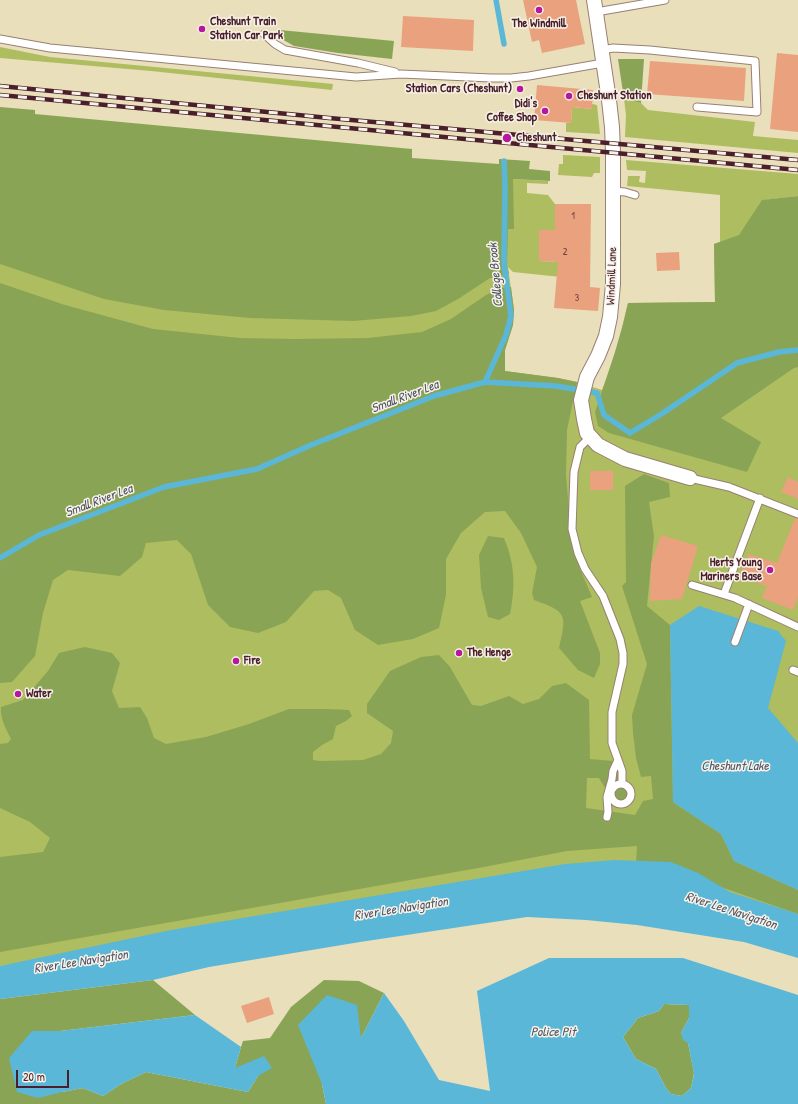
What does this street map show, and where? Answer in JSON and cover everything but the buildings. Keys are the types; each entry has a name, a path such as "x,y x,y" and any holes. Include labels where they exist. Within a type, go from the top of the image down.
{"street":[{"name":"Windmill Lane","path":"590,437 587,433 581,400 587,377 603,343 610,317 613,284 612,127 595,6"},
{"path":"590,437 598,445 626,459 690,478"}],"lane":[{"path":"595,6 666,0"},
{"path":"264,34 284,50 358,63 400,74"},
{"path":"0,39 50,48 356,77 400,74 491,78 529,76 602,56 613,48 650,50 754,61 757,112 697,107"},
{"path":"613,191 635,195"},
{"path":"590,437 580,446 574,472 572,529 580,558 585,569 603,596 620,640 623,653 623,664 612,712 612,743 622,771 622,784"},
{"path":"690,478 728,487 760,498 798,514"},
{"path":"724,594 760,498"},
{"path":"692,585 735,598 798,627"},
{"path":"735,642 749,604"},
{"path":"607,817 607,797 613,771 618,760"}],"green space":[{"path":"280,30 394,41 392,59 294,46 280,38"},
{"path":"0,47 50,57 333,84 332,90 151,71 0,58"},
{"path":"618,59 644,59 641,103 624,99"},
{"path":"624,99 641,103 648,110 755,122 753,136 798,140 798,153 625,137 626,115"},
{"path":"592,104 597,105 600,134 566,132 566,123 571,123 572,107 592,109"},
{"path":"0,107 35,110 35,114 412,149 412,158 499,164 499,159 530,161 529,169 550,171 550,181 513,179 514,229 508,229 507,266 509,274 490,278 458,299 436,311 411,316 353,321 250,318 164,310 104,299 0,264"},
{"path":"0,148 513,192 513,179 548,181 548,184 527,183 527,193 548,195 555,204 555,226 571,227 571,230 539,230 539,261 562,262 561,277 513,272 508,267 514,310 513,325 505,350 505,371 558,378 602,390 614,359 628,303 715,302 714,244 720,242 720,195 627,186 628,176 640,176 639,182 645,183 646,171 627,170 626,160 798,174 798,196 765,200 798,203 798,927 631,871 0,966"},
{"path":"563,155 600,157 600,173 594,173 592,177 558,175 559,164 563,164"},
{"path":"798,196 798,367 794,368 721,418 761,442 747,472 609,433 598,426 595,412 615,352 628,303 715,302 714,244 739,235 762,200"},
{"path":"0,283 65,305 153,329 240,338 295,339 368,338 422,332 451,319 486,295 500,288 511,287 514,310 513,325 505,350 505,371 577,382 567,430 566,475 570,523 576,559 592,597 580,601 600,653 600,664 594,678 578,670 559,648 563,628 562,616 559,611 534,600 532,593 537,567 521,533 505,511 485,512 461,533 446,559 446,595 439,628 413,639 378,645 355,630 341,598 328,590 314,591 286,622 258,633 230,627 208,605 191,554 177,540 146,543 142,557 120,576 68,570 53,580 43,613 35,656 12,682 0,683"},
{"path":"644,474 669,483 670,497 649,502 654,536 647,606 670,625 673,802 721,834 734,861 798,890 798,914 721,887 636,863 637,846 567,851 0,952 0,857 43,852 50,838 30,822 0,808 0,744 8,743 11,739 2,720 1,707 23,700 48,671 59,653 85,647 112,653 120,663 112,691 119,708 140,707 147,718 154,738 166,744 206,737 249,724 289,709 349,710 352,716 336,726 333,739 313,752 313,760 320,761 363,760 381,754 391,743 393,731 367,713 367,704 390,671 421,657 439,655 450,667 472,705 481,706 509,696 523,704 539,699 552,686 566,683 589,700 590,759 613,761 628,790 628,799 621,803 615,804 599,778 587,778 586,808 635,815 643,801 653,799 651,776 641,777 636,758 632,715 647,664 622,586 626,582 625,486"},
{"path":"488,536 504,538 510,554 513,570 513,592 510,614 499,620 488,617 481,588 479,555"},
{"path":"153,980 195,1015 60,1031 32,1031 62,1092 83,1088 103,1096 121,1084 146,1072 248,1092 258,1076 235,1068 243,1041 270,1038 291,1007 324,980 359,981 384,993 361,1038 322,1084 326,1104 0,1104 0,999"},
{"path":"664,1004 689,1005 689,1018 681,1033 688,1043 694,1073 691,1088 682,1096 671,1094 666,1088 656,1069 636,1059 623,1037 638,1018 659,1011"}],"water":[{"name":"Cheshunt Lake","path":"699,606 778,631 786,641 768,708 798,743 798,890 734,861 721,834 673,802 670,625"},
{"name":"River Lee Navigation","path":"615,860 671,862 698,873 730,892 798,914 798,958 744,942 637,925 586,920 527,917 360,942 209,967 153,980 0,999 0,966 171,930 565,864"},
{"name":"Police Pit","path":"549,958 683,958 798,995 798,1104 326,1104 322,1084 298,1025 327,995 357,1005 361,1038 384,993 404,1021 439,1080 490,1091 477,991","holes":["664,1004 689,1005 689,1018 681,1033 683,1040 688,1043 694,1074 691,1088 682,1096 671,1094 666,1088 656,1069 636,1059 623,1037 638,1018 659,1011"]},
{"path":"195,1015 241,1047 235,1068 264,1056 272,1068 258,1076 248,1092 146,1072 121,1084 103,1096 83,1088 38,1098 17,1092 9,1058 32,1031 60,1031"}],"waterway":[{"name":"College Brook","path":"496,0 504,44"},
{"name":"College Brook","path":"485,382 506,335 511,316 504,264 504,161"},
{"name":"Small River Lea","path":"0,558 39,535 164,487 257,469 311,445 434,396 485,382 556,386 597,393 604,415 630,433 663,413 737,363 779,352 798,350"}],"railway":[{"path":"0,86 329,118 798,160"},
{"path":"0,95 798,170"}],"place":[{"name":"The Windmill","path":"539,10"},
{"name":"Cheshunt Train Station Car Park","path":"202,29"},
{"name":"Station Cars (Cheshunt)","path":"520,89"},
{"name":"Cheshunt Station","path":"569,96"},
{"name":"Didi's Coffee Shop","path":"545,111"},
{"name":"Cheshunt","path":"507,138"},
{"name":"Herts Young Mariners Base","path":"770,570"},
{"name":"The Henge","path":"459,653"},
{"name":"Fire","path":"236,661"},
{"name":"Water","path":"18,694"}]}
